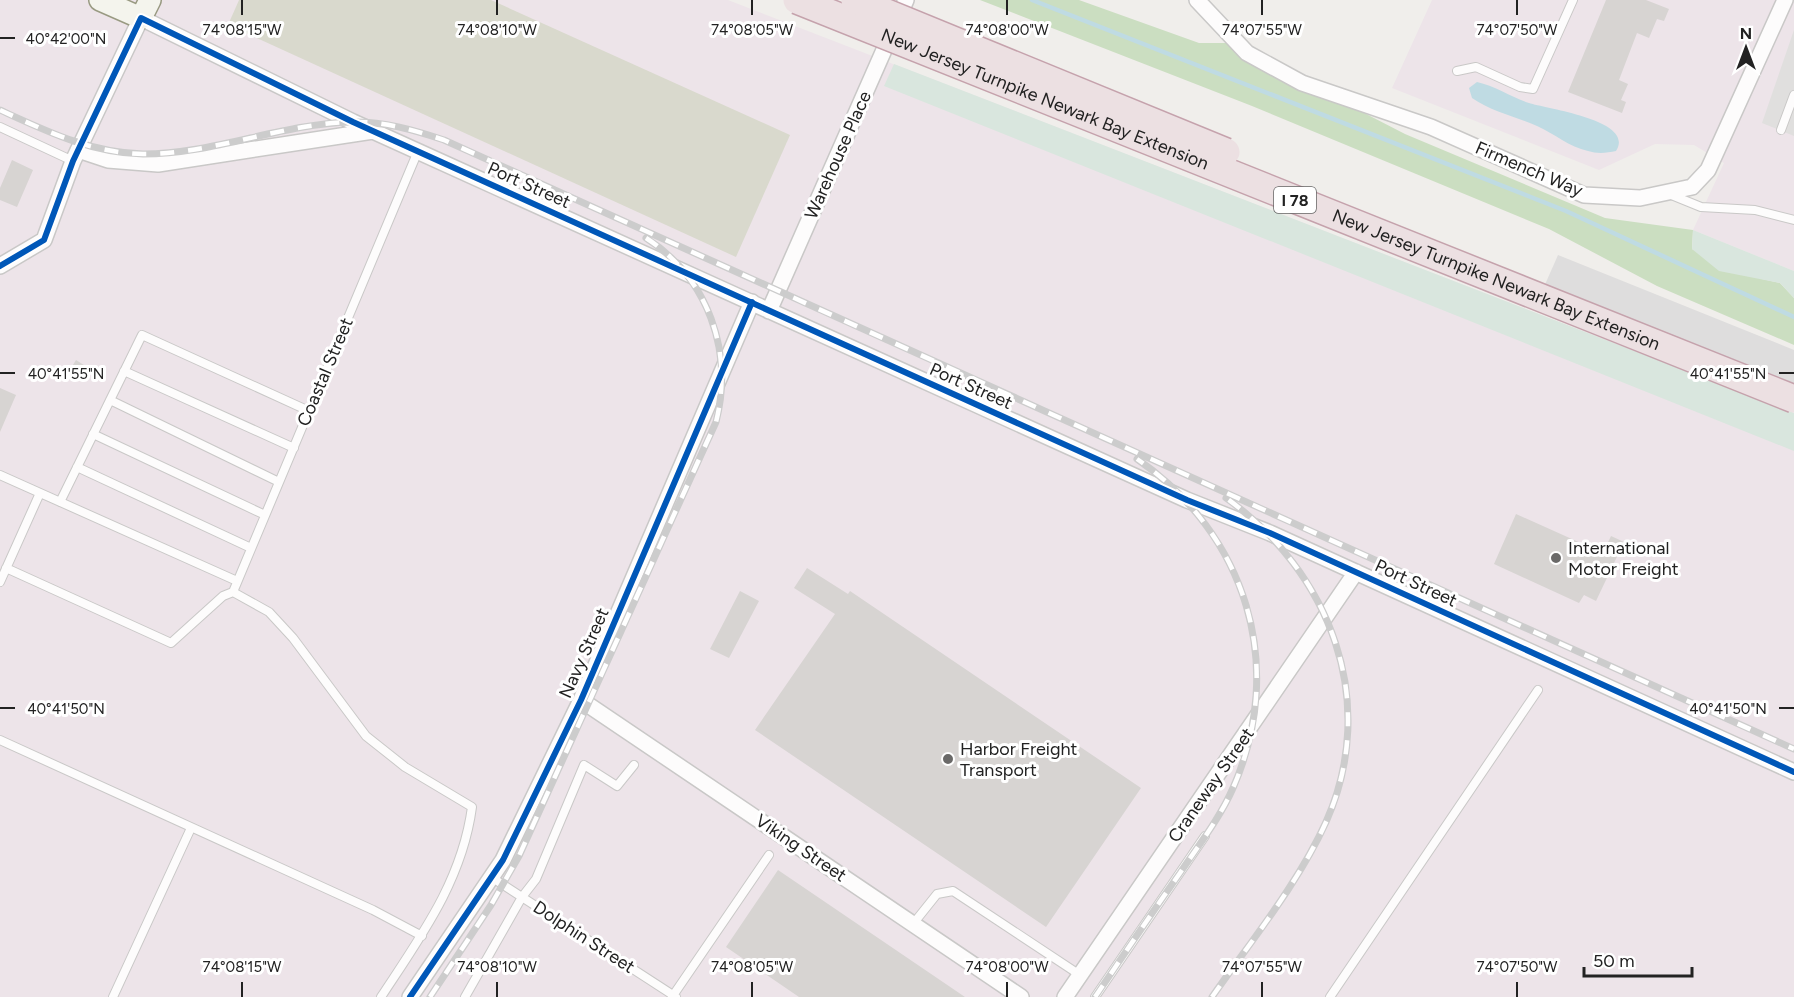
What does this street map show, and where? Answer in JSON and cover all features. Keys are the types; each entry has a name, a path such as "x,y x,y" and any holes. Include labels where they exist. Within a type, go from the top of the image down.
{"highway":[{"name":"New Jersey Turnpike Newark Bay Extension","path":"796,0 1794,399"},
{"name":"New Jersey Turnpike Newark Bay Extension","path":"855,0 1543,283 1794,382"}],"main road":[{"name":"Port Street","path":"100,0 145,9"}],"street":[{"name":"Warehouse Place","path":"769,311 906,0"},
{"name":"Firmench Way","path":"1197,0 1247,53 1302,84 1431,127 1584,195 1640,198 1692,187 1708,170 1785,0"},
{"name":"Port Street","path":"145,9 374,131 1187,500 1356,572 1794,772"},
{"path":"0,266 44,240 75,155 145,9"},
{"path":"75,155 158,164 374,131"},
{"name":"Navy Street","path":"410,997 503,860 581,700 752,302"},
{"name":"Craneway Street","path":"1065,997 1356,572"},
{"name":"Viking Street","path":"581,700 1021,997"}],"lane":[{"path":"1457,71 1476,67 1520,87 1533,89 1573,0"},
{"path":"1781,130 1794,95"},
{"path":"0,127 75,155"},
{"name":"Coastal Street","path":"233,592 418,151"},
{"path":"1665,192 1701,207 1755,210 1794,220"},
{"path":"60,502 142,334 309,411"},
{"path":"124,371 294,448"},
{"path":"110,400 279,482"},
{"path":"93,434 265,515"},
{"path":"77,467 251,548"},
{"path":"0,475 237,581"},
{"path":"0,582 40,493"},
{"path":"6,568 171,643 223,596 233,592 269,612 293,638 366,736 405,767 472,807 468,840 438,911 381,997"},
{"path":"1329,997 1538,690"},
{"path":"0,740 373,910 422,936"},
{"path":"465,997 522,897 536,879 584,765 618,786 634,765"},
{"path":"113,997 191,828"},
{"name":"Craneway Street","path":"1095,997 1205,836"},
{"path":"674,996 770,855"},
{"name":"Dolphin Street","path":"491,877 674,996"},
{"path":"913,924 937,894 953,891 1080,975"}],"shaded area":[{"path":"0,0 728,0 1794,413 1794,997 0,997"},
{"path":"239,0 491,0 790,135 736,257 228,25"},
{"path":"1432,0 1794,0 1794,271 1693,230 1724,163 1694,145 1655,144 1599,170 1392,88"},
{"path":"1794,30 1794,136 1762,123"},
{"path":"894,64 1794,413 1794,451 884,86"},
{"path":"1693,230 1794,271 1794,298 1780,283 1719,271 1692,249"}],"green space":[{"path":"980,0 1079,0 1199,43 1228,43 1405,134 1605,218 1693,230 1692,249 1762,279 1780,283 1794,298 1794,345 1657,286 1549,229 1252,106"}],"water":[{"path":"1477,82 1529,103 1602,124 1613,131 1619,140 1616,151 1598,153 1581,149 1537,126 1488,107 1472,98 1469,88"}],"pier":[{"path":"1558,255 1794,350 1794,408 1536,305"}],"building":[{"path":"1606,0 1646,0 1669,9 1664,21 1657,19 1649,38 1637,33 1619,80 1628,84 1621,100 1626,102 1622,113 1568,92"},
{"path":"12,160 33,170 17,207 0,200 0,188"},
{"path":"76,360 87,367 80,380 68,373"},
{"path":"0,388 16,395 0,432"},
{"name":"International Motor Freight","path":"1516,514 1603,553 1611,536 1624,542 1596,601 1584,595 1579,603 1494,564"},
{"name":"Harbor Freight Transport","path":"807,568 848,594 850,591 1141,788 1046,927 755,730 835,614 794,588"},
{"path":"740,591 759,601 729,658 710,649"},
{"path":"778,870 965,997 799,997 726,947"}],"waterway":[{"path":"1032,0 1566,211 1794,317"}],"railway":[{"path":"0,110 69,139 124,153 169,153 299,128 351,122 398,127 444,140 1794,749"},
{"path":"430,997 491,905 519,856 716,422 721,395 721,369 718,343 711,318 686,274 668,254 646,238"},
{"path":"1095,997 1228,799 1249,742 1256,695 1255,650 1246,606 1230,564 1206,525 1175,490 1137,459"},
{"path":"1212,997 1273,912 1315,845 1326,822 1341,776 1348,731 1346,686 1335,642 1318,601 1293,563 1262,528 1226,498"}],"cycle path":[{"path":"0,266 44,240 73,161 141,18 353,122 1187,500 1270,533 1794,772"},
{"path":"410,997 503,860 581,700 752,302"}],"place":[{"name":"International Motor Freight","path":"1556,558"},
{"name":"Harbor Freight Transport","path":"948,759"}]}
